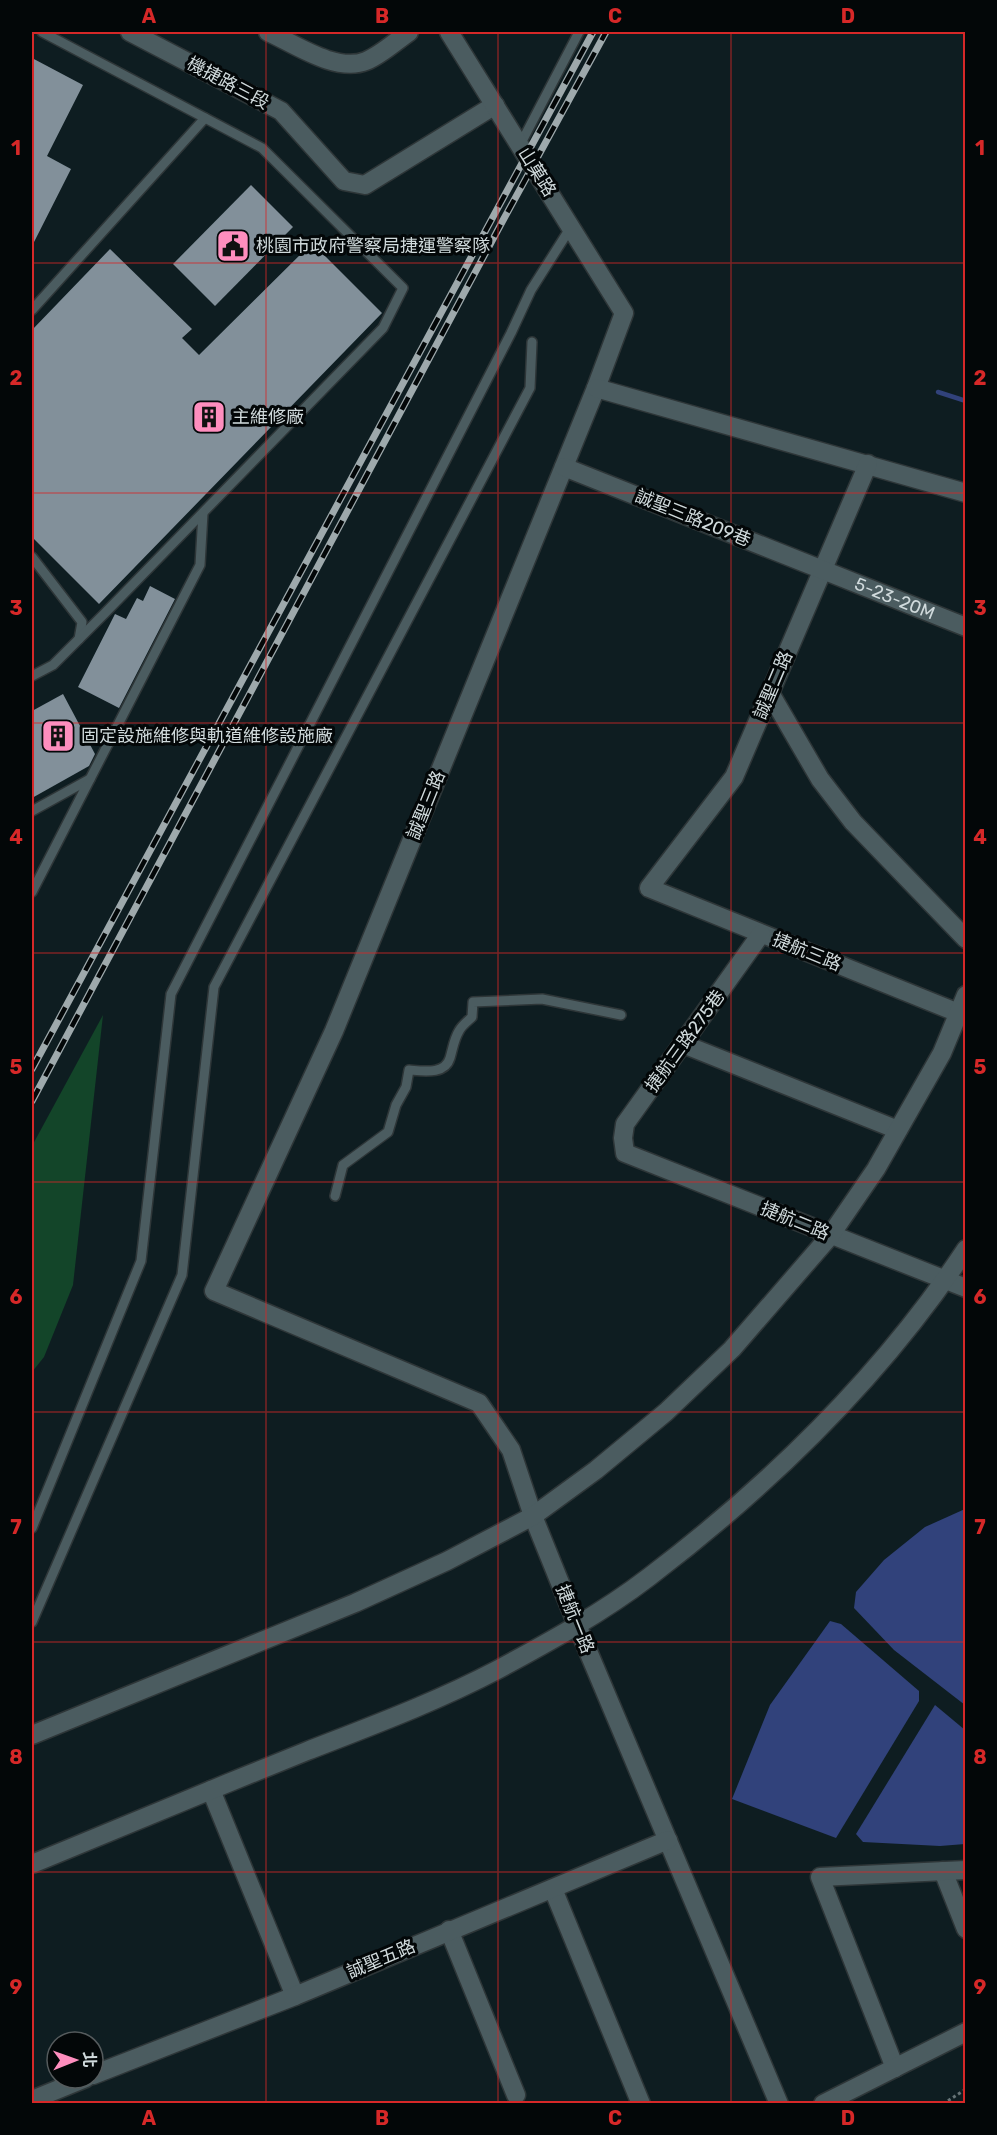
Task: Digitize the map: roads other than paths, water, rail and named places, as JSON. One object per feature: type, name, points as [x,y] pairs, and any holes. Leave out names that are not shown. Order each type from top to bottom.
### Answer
[{"type":"street","name":"機捷路三段","points":[[130,32],[281,111],[344,181],[365,185],[495,105]]},
{"type":"street","points":[[268,32],[335,63],[347,64],[365,62],[409,32]]},
{"type":"street","name":"山菓路","points":[[449,32],[624,313]]},
{"type":"street","name":"誠聖三路","points":[[214,1291],[334,1031],[596,388],[624,313]]},
{"type":"street","points":[[596,388],[966,493]]},
{"type":"street","name":"誠聖二路","points":[[650,888],[734,777],[868,464]]},
{"type":"street","name":"誠聖三路209巷","points":[[564,467],[822,569]]},
{"type":"street","name":"5-23-20M","points":[[822,569],[966,627]]},
{"type":"street","points":[[770,693],[820,779],[853,822],[966,939]]},
{"type":"street","name":"捷航三路","points":[[650,888],[962,1015]]},
{"type":"street","name":"捷航三路275巷","points":[[624,1153],[625,1124],[761,934]]},
{"type":"street","points":[[32,1735],[355,1604],[447,1561],[533,1516],[596,1470],[666,1412],[732,1349],[830,1236],[876,1169],[942,1053],[962,1015],[966,995]]},
{"type":"street","points":[[682,1044],[898,1130]]},
{"type":"street","name":"捷航二路","points":[[624,1153],[966,1288]]},
{"type":"street","points":[[32,1864],[415,1708],[495,1671],[577,1625],[647,1578],[802,1448],[873,1371],[945,1280],[966,1249]]},
{"type":"street","name":"捷航一路","points":[[214,1291],[479,1403],[511,1450],[533,1516],[577,1625],[779,2103]]},
{"type":"street","points":[[211,1790],[295,1996]]},
{"type":"street","name":"誠聖五路","points":[[105,2070],[295,1996],[668,1840]]},
{"type":"street","points":[[895,2068],[820,1877],[966,1870]]},
{"type":"street","points":[[943,1871],[966,1929]]},
{"type":"street","points":[[553,1889],[640,2103]]},
{"type":"street","points":[[449,1930],[516,2095]]},
{"type":"street","points":[[824,2103],[966,2032]]},
{"type":"street","points":[[32,2100],[57,2090]]},
{"type":"lane","points":[[32,676],[53,664],[79,639],[383,328],[403,288],[262,148],[42,32]]},
{"type":"lane","points":[[520,145],[579,32]]},
{"type":"lane","points":[[32,310],[205,118]]},
{"type":"lane","points":[[32,1528],[141,1260],[171,994],[531,290],[570,227]]},
{"type":"lane","points":[[32,1622],[182,1275],[214,987],[530,388],[532,342]]},
{"type":"lane","points":[[32,892],[200,565],[203,513]]},
{"type":"lane","points":[[32,557],[82,622],[79,639]]},
{"type":"lane","points":[[32,811],[90,779]]},
{"type":"lane","points":[[335,1196],[343,1165],[388,1132],[396,1105],[406,1087],[409,1070],[429,1072],[440,1070],[450,1061],[460,1028],[472,1017],[473,1002],[542,999],[621,1015]]},
{"type":"water","points":[[965,1509],[965,1705],[894,1650],[854,1608],[856,1592],[884,1560],[925,1527]]},
{"type":"water","points":[[830,1621],[841,1624],[919,1691],[919,1701],[836,1838],[732,1799],[770,1705]]},
{"type":"water","points":[[935,1705],[965,1730],[965,1844],[940,1846],[863,1842],[856,1834]]},
{"type":"waterway","points":[[938,392],[966,401]]},
{"type":"railway","points":[[32,1069],[593,32]]},
{"type":"railway","points":[[32,1101],[606,32]]},
{"type":"place","name":"桃園市政府警察局捷運警察隊","points":[[233,246]]},
{"type":"place","name":"主維修廠","points":[[209,417]]},
{"type":"place","name":"固定設施維修與軌道維修設施廠","points":[[58,736]]}]
